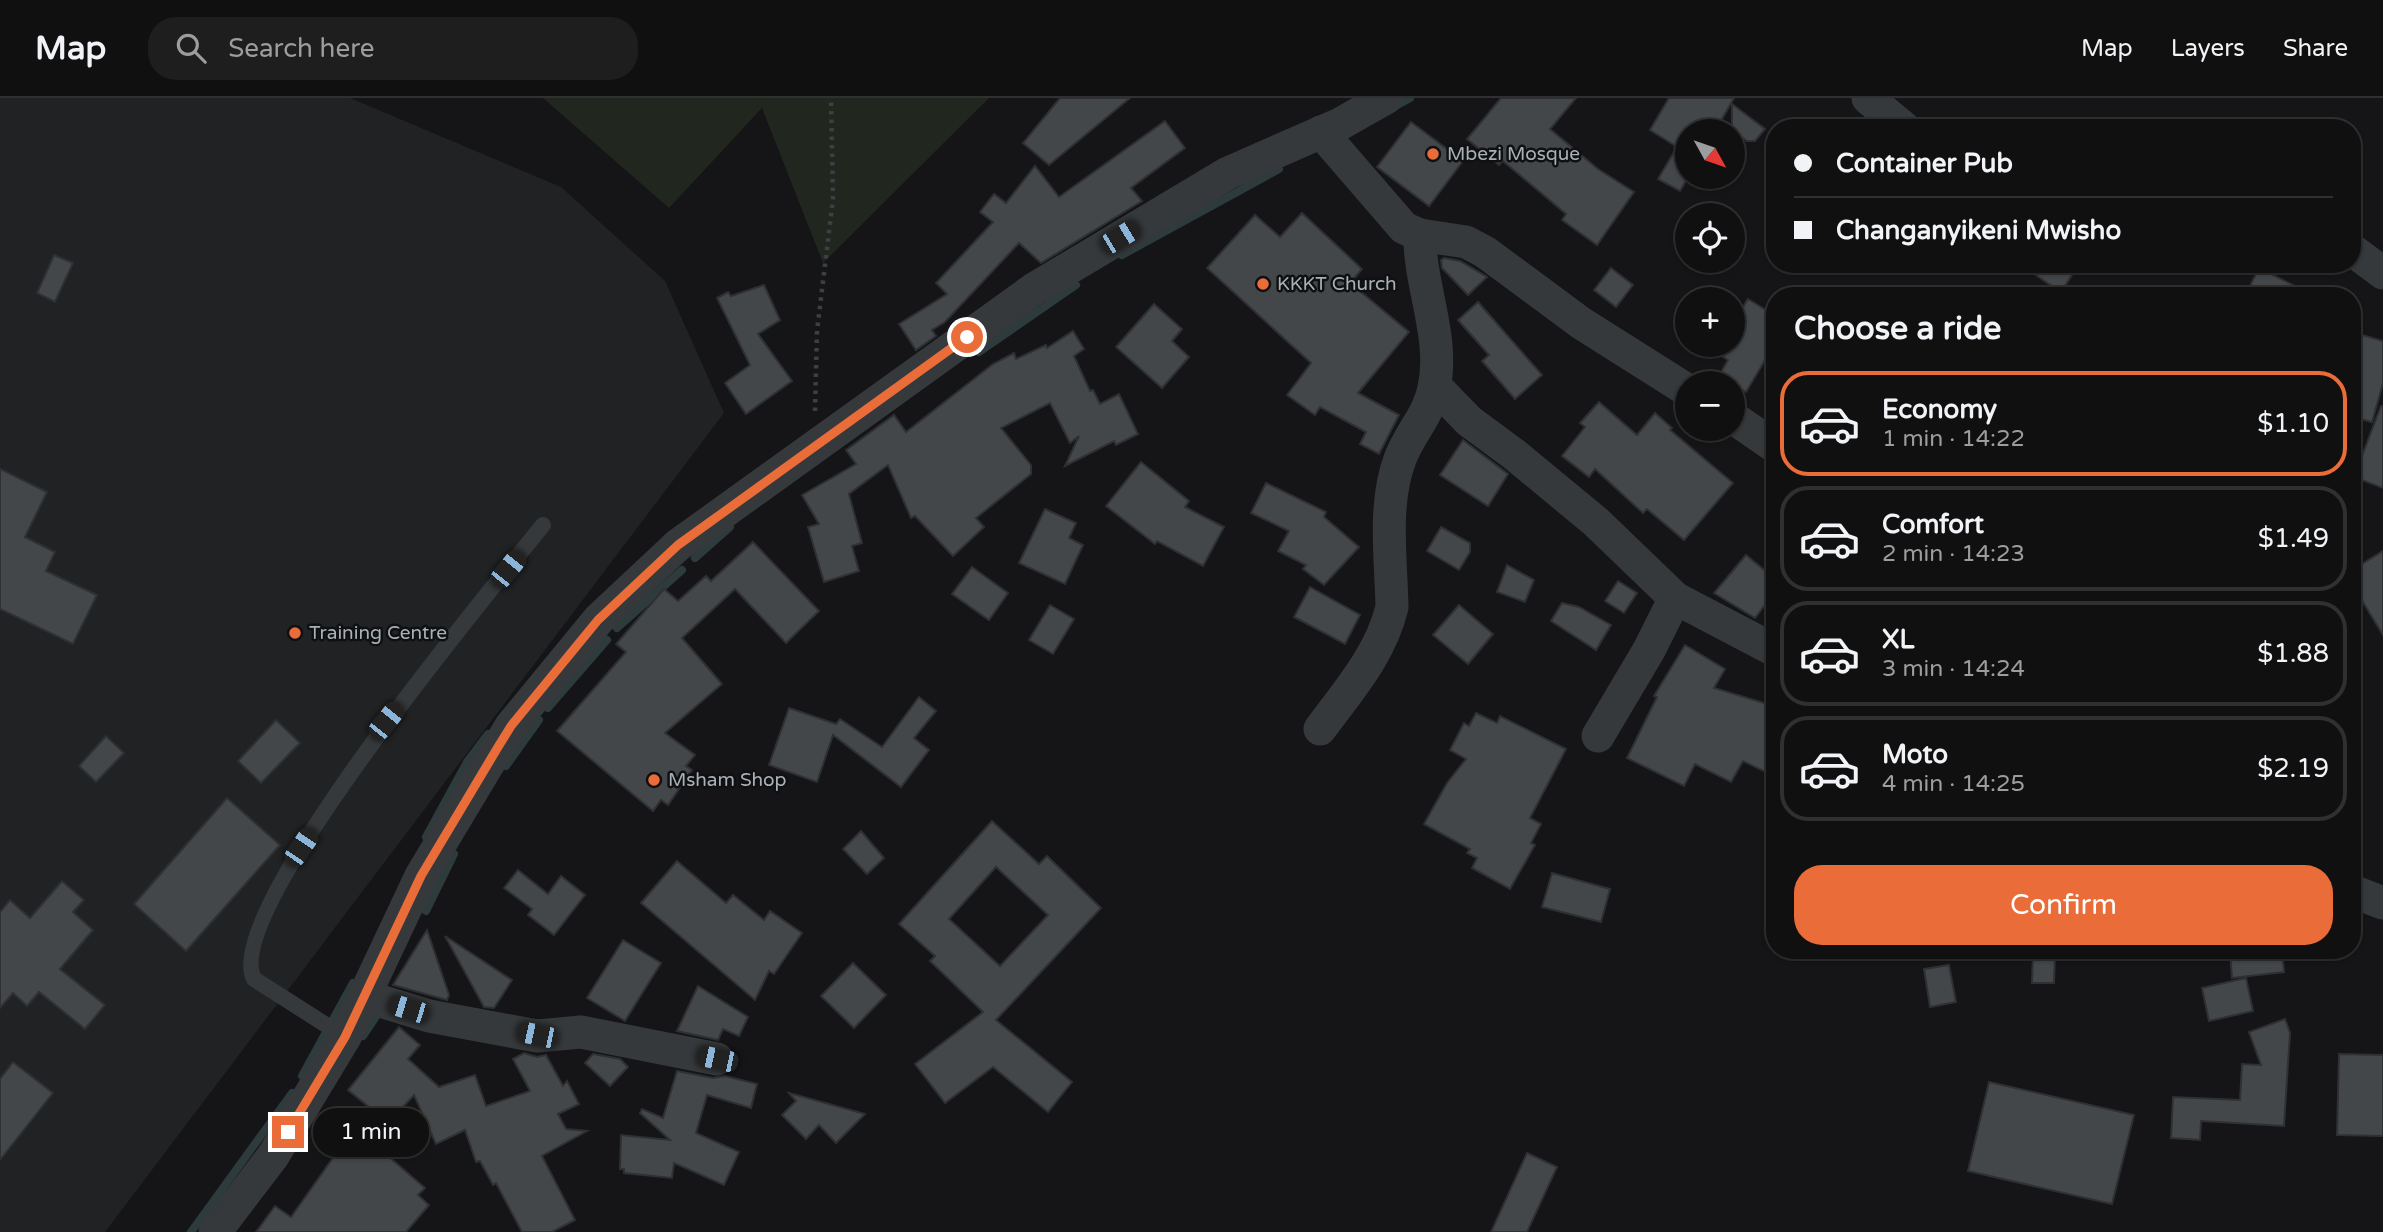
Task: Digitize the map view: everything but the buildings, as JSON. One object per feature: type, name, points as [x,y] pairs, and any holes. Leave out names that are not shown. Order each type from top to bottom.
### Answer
[{"type":"street","points":[[215,1232],[273,1156],[345,1037],[421,876],[520,715],[598,620],[678,545],[1034,289],[1228,173],[1321,132],[1386,98]]},
{"type":"street","points":[[1868,98],[1893,119]]},
{"type":"street","points":[[1321,132],[1404,228],[1420,234],[1466,242],[1485,252],[1581,323],[1675,382]]},
{"type":"street","points":[[1320,729],[1372,657],[1388,626],[1392,607],[1392,483],[1401,456],[1425,417],[1434,387],[1436,361],[1428,297],[1422,275],[1420,234]]},
{"type":"street","points":[[2361,257],[2383,273]]},
{"type":"street","points":[[1434,387],[1469,422],[1515,455],[1597,522],[1675,597],[1766,646]]},
{"type":"street","points":[[1745,426],[1766,440]]},
{"type":"street","points":[[1598,736],[1649,650],[1675,597]]},
{"type":"street","points":[[2361,894],[2383,903]]},
{"type":"street","points":[[364,996],[429,1016],[537,1035],[581,1032],[717,1059]]},
{"type":"lane","points":[[345,1037],[254,979],[251,974],[253,950],[260,928],[301,847],[386,721],[543,525]]},
{"type":"path","points":[[811,450],[817,386],[817,331],[833,199],[831,98]]},
{"type":"shaded area","points":[[0,98],[350,98],[561,187],[665,281],[724,413],[105,1232],[0,1232]]},
{"type":"shaded area","points":[[543,98],[989,98],[823,263],[762,108],[669,208]]},
{"type":"waterway","points":[[1392,108],[1410,98]]},
{"type":"waterway","points":[[1122,255],[1279,169]]},
{"type":"waterway","points":[[979,352],[1076,285]]},
{"type":"waterway","points":[[695,558],[730,527]]},
{"type":"waterway","points":[[617,628],[682,570]]},
{"type":"waterway","points":[[548,708],[607,640]]},
{"type":"waterway","points":[[506,766],[539,720]]},
{"type":"waterway","points":[[426,837],[467,762],[488,734]]},
{"type":"waterway","points":[[426,911],[454,854]]},
{"type":"waterway","points":[[302,1076],[353,983]]},
{"type":"waterway","points":[[363,1036],[381,1009]]},
{"type":"waterway","points":[[191,1232],[292,1093]]},
{"type":"place","name":"Mbezi Mosque","points":[[1433,154]]},
{"type":"place","name":"KKKT Church","points":[[1263,284]]},
{"type":"place","name":"Training Centre","points":[[295,633]]},
{"type":"place","name":"Msham Shop","points":[[654,780]]},
{"type":"route","points":[[288,1132],[345,1037],[421,876],[498,747],[511,726],[598,620],[678,545],[967,337]]}]
